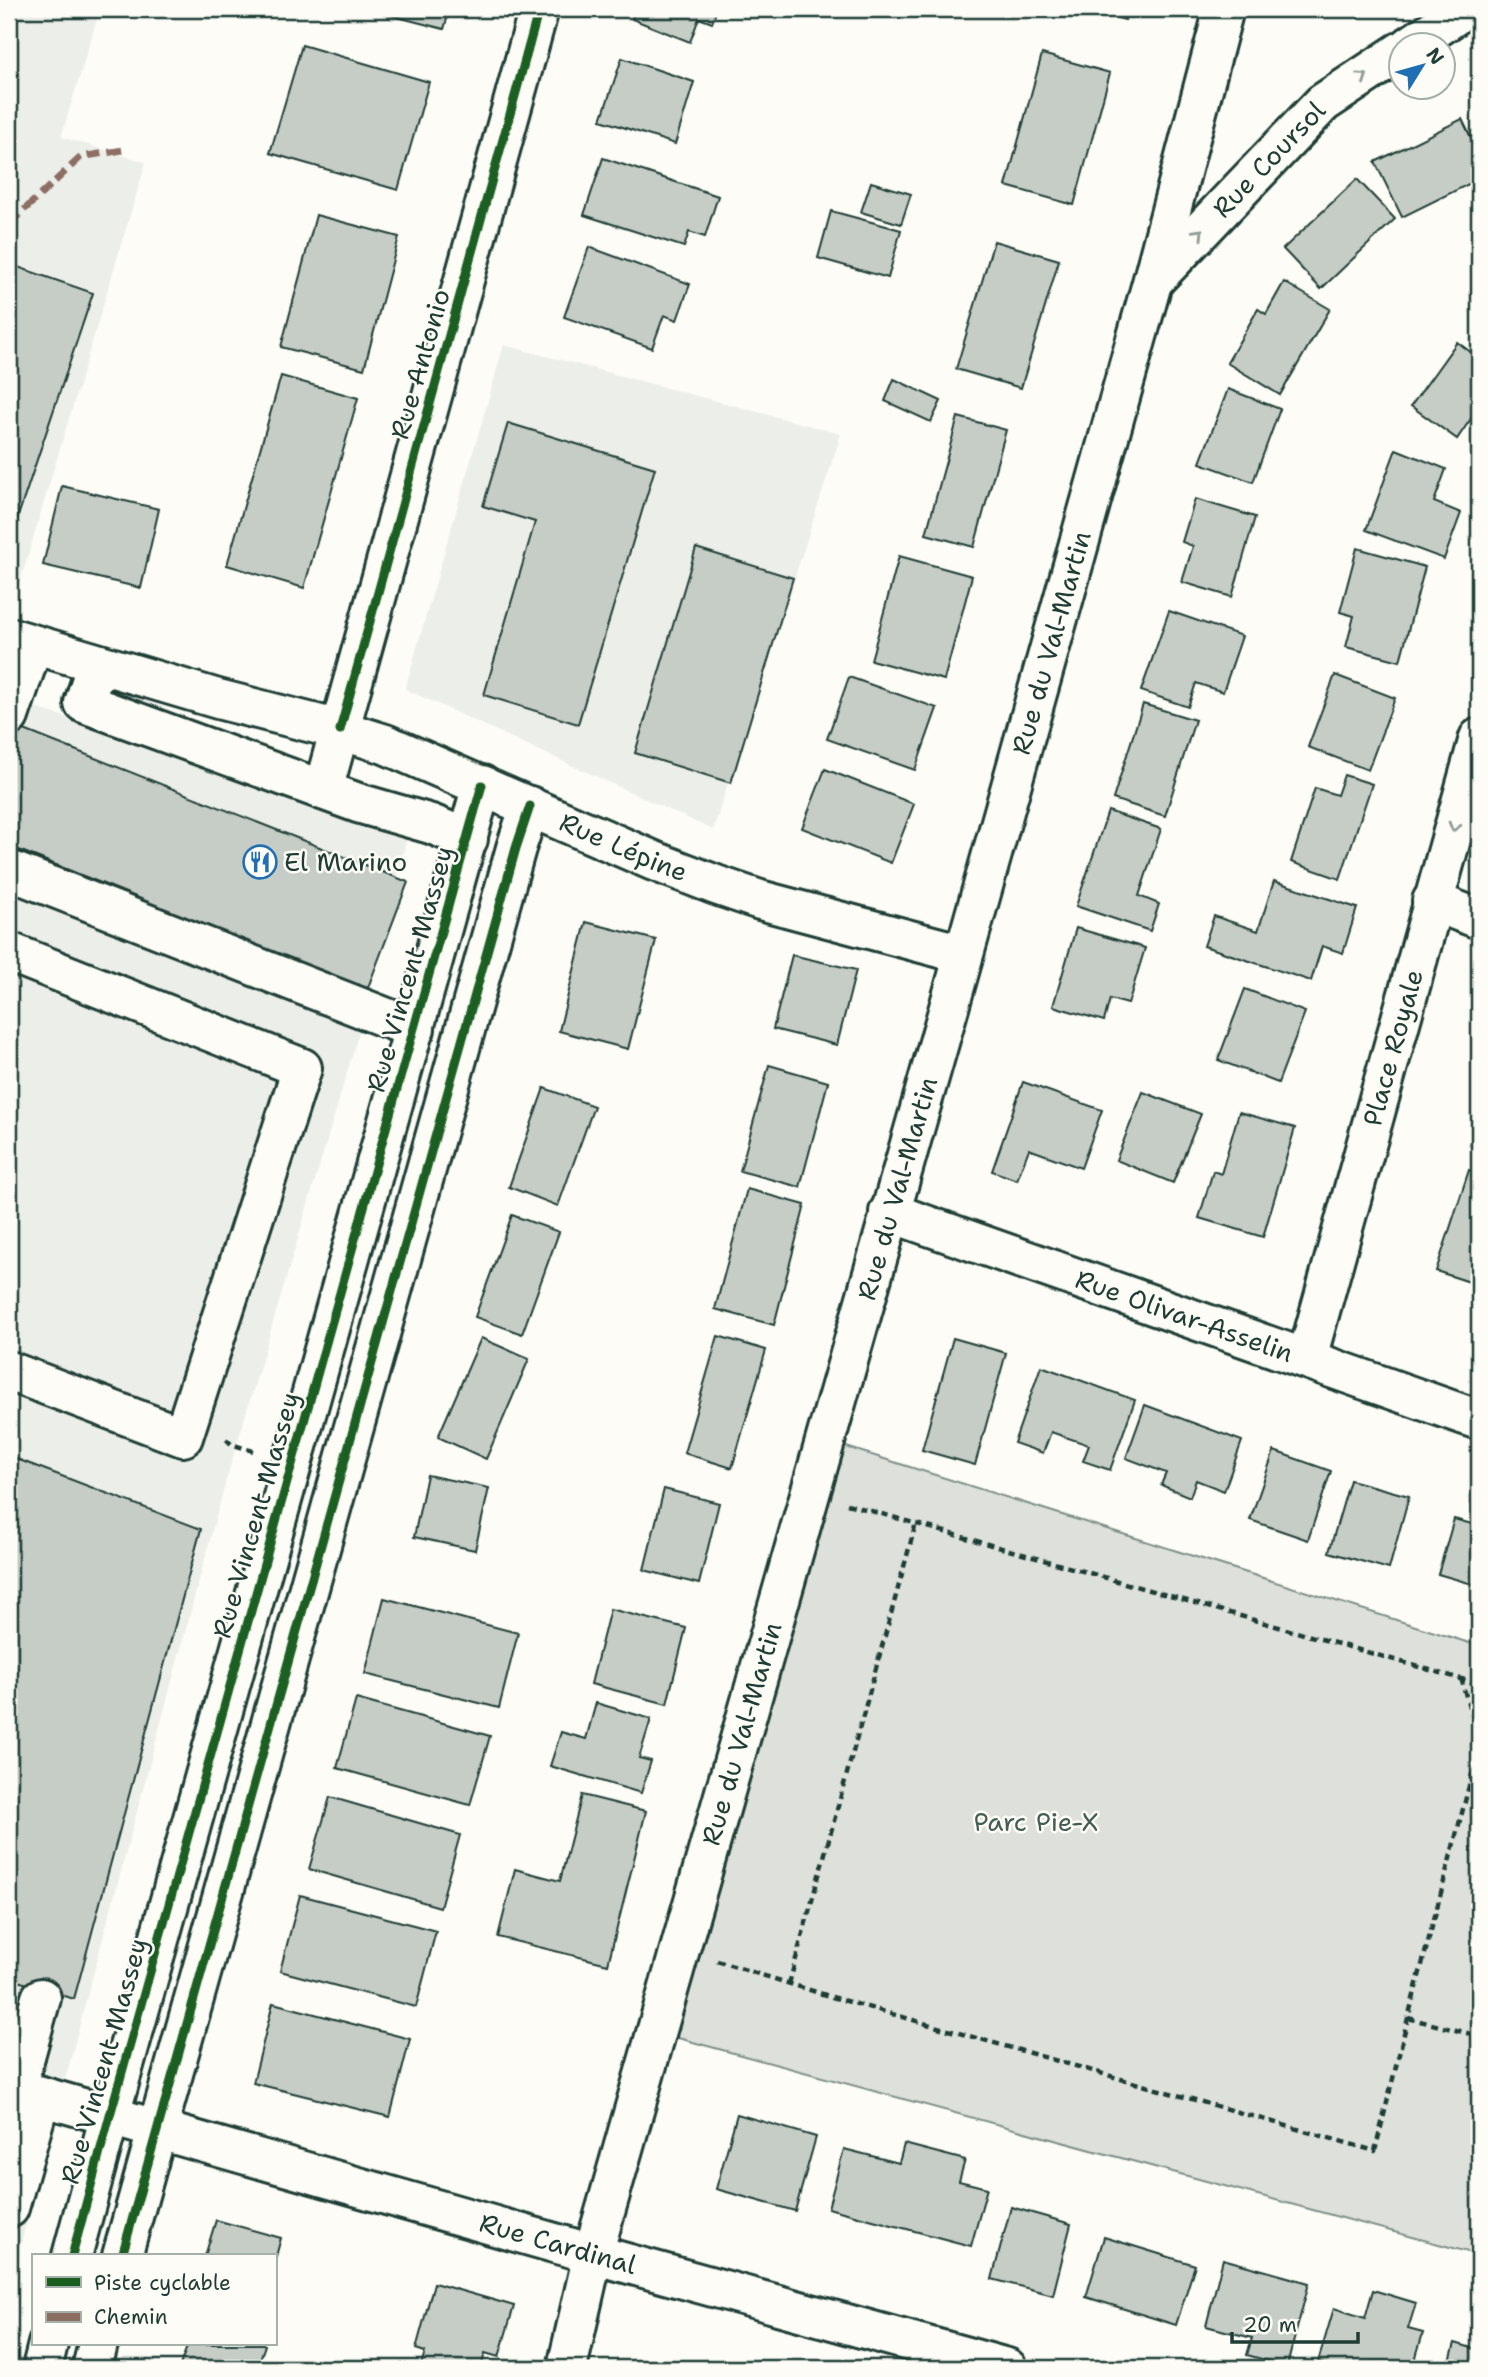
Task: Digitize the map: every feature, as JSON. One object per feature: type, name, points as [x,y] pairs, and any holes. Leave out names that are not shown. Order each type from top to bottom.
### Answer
[{"type":"street","name":"Rue Antonio","points":[[323,790],[539,9]]},
{"type":"street","name":"Rue du Val-Martin","points":[[567,2368],[593,2254],[1152,283],[1224,9]]},
{"type":"street","points":[[1427,32],[1453,12]]},
{"type":"street","name":"Rue Coursol","points":[[1152,283],[1323,103],[1386,61]]},
{"type":"street","name":"Rue Lépine","points":[[21,641],[218,699],[386,744],[716,886],[772,904],[963,954]]},
{"type":"street","points":[[9,716],[21,641]]},
{"type":"street","points":[[97,664],[84,703],[323,790],[431,824],[468,839]]},
{"type":"street","points":[[206,747],[218,699]]},
{"type":"street","name":"Place Royale","points":[[1307,1358],[1479,738]]},
{"type":"street","name":"Rue Vincent Massey","points":[[73,2254],[482,785]]},
{"type":"street","points":[[123,2254],[416,1201],[530,806]]},
{"type":"street","points":[[9,870],[415,1029]]},
{"type":"street","points":[[1432,901],[1479,919]]},
{"type":"street","points":[[9,952],[302,1068],[183,1437],[9,1371]]},
{"type":"street","name":"Rue Olivar-Asselin","points":[[889,1212],[1479,1420]]},
{"type":"street","name":"Rue Cardinal","points":[[41,1997],[16,2089],[593,2254],[1007,2368]]},
{"type":"street","points":[[9,2208],[41,2096]]},
{"type":"street","points":[[42,2368],[48,2346]]},
{"type":"street","points":[[92,2368],[98,2346]]},
{"type":"path","points":[[231,1444],[264,1454]]},
{"type":"path","points":[[809,1493],[1479,1684]]},
{"type":"path","points":[[789,1984],[916,1523]]},
{"type":"path","points":[[1461,1678],[1479,1743]]},
{"type":"path","points":[[679,1949],[789,1984],[1376,2151],[1479,1748]]},
{"type":"path","points":[[1408,2018],[1479,2036]]},
{"type":"shaded area","points":[[9,9],[100,9],[61,137],[146,162],[19,585],[9,596]]},
{"type":"shaded area","points":[[504,345],[841,434],[713,830],[405,689]]},
{"type":"shaded area","points":[[9,700],[411,821],[362,1022],[223,1491],[9,2288]]},
{"type":"green space","name":"Parc Pie-X","points":[[824,1440],[1479,1646],[1479,2255],[656,2032]]},
{"type":"building","points":[[366,9],[450,9],[444,29]]},
{"type":"building","points":[[636,9],[717,9],[712,23],[699,18],[690,42],[632,19]]},
{"type":"building","points":[[1086,9],[1128,9],[1125,20]]},
{"type":"building","points":[[302,45],[429,82],[398,190],[270,153]]},
{"type":"building","points":[[1042,54],[1110,73],[1074,205],[1006,186]]},
{"type":"building","points":[[622,58],[694,82],[675,144],[601,120]]},
{"type":"building","points":[[1462,119],[1479,154],[1479,179],[1402,217],[1375,162]]},
{"type":"building","points":[[603,158],[718,196],[705,237],[689,232],[684,247],[584,215]]},
{"type":"building","points":[[1357,179],[1395,219],[1321,289],[1283,249]]},
{"type":"building","points":[[871,182],[911,194],[901,224],[861,212]]},
{"type":"building","points":[[831,211],[901,230],[888,278],[818,258]]},
{"type":"building","points":[[316,215],[399,237],[364,369],[281,347]]},
{"type":"building","points":[[994,241],[1059,260],[1021,388],[956,369]]},
{"type":"building","points":[[589,247],[690,284],[677,320],[664,315],[652,348],[564,317]]},
{"type":"building","points":[[9,264],[93,293],[9,543]]},
{"type":"building","points":[[1284,282],[1330,309],[1280,395],[1227,363],[1258,309],[1266,314]]},
{"type":"building","points":[[1457,342],[1479,358],[1479,407],[1457,439],[1411,406]]},
{"type":"building","points":[[281,376],[358,398],[304,588],[227,565]]},
{"type":"building","points":[[894,379],[941,401],[931,422],[885,401]]},
{"type":"building","points":[[1228,389],[1280,409],[1253,482],[1200,463]]},
{"type":"building","points":[[958,417],[1006,430],[974,547],[926,534]]},
{"type":"building","points":[[508,423],[655,468],[578,724],[484,695],[535,522],[483,506]]},
{"type":"building","points":[[1396,449],[1446,469],[1434,502],[1461,513],[1444,559],[1366,530]]},
{"type":"building","points":[[62,486],[159,509],[141,588],[43,565]]},
{"type":"building","points":[[1195,499],[1255,517],[1232,597],[1182,582],[1193,546],[1182,542]]},
{"type":"building","points":[[696,548],[793,578],[731,783],[635,753]]},
{"type":"building","points":[[1357,548],[1425,567],[1400,661],[1346,647],[1354,616],[1340,612]]},
{"type":"building","points":[[899,556],[972,576],[944,680],[871,660]]},
{"type":"building","points":[[1169,611],[1242,636],[1223,692],[1196,683],[1188,707],[1141,691]]},
{"type":"building","points":[[1335,675],[1395,698],[1368,770],[1308,747]]},
{"type":"building","points":[[849,677],[937,708],[915,770],[827,739]]},
{"type":"building","points":[[1143,704],[1195,720],[1165,816],[1113,799]]},
{"type":"building","points":[[9,724],[408,882],[367,990],[9,846]]},
{"type":"building","points":[[825,769],[914,804],[891,863],[802,828]]},
{"type":"building","points":[[1344,775],[1372,784],[1340,879],[1291,862],[1315,788],[1337,795]]},
{"type":"building","points":[[1108,811],[1161,829],[1139,896],[1159,904],[1150,931],[1076,906]]},
{"type":"building","points":[[1274,881],[1357,908],[1343,953],[1322,946],[1311,981],[1204,946],[1214,916],[1258,931]]},
{"type":"building","points":[[586,922],[656,940],[628,1049],[559,1031]]},
{"type":"building","points":[[1076,928],[1145,948],[1128,1004],[1110,999],[1104,1021],[1053,1006]]},
{"type":"building","points":[[792,955],[856,970],[837,1045],[773,1029]]},
{"type":"building","points":[[1245,989],[1305,1012],[1278,1083],[1218,1060]]},
{"type":"building","points":[[769,1065],[828,1082],[800,1187],[740,1171]]},
{"type":"building","points":[[1023,1082],[1102,1110],[1081,1168],[1029,1149],[1017,1180],[992,1171]]},
{"type":"building","points":[[544,1088],[594,1106],[558,1206],[509,1187]]},
{"type":"building","points":[[1143,1092],[1201,1114],[1173,1183],[1116,1160]]},
{"type":"building","points":[[1239,1112],[1295,1128],[1263,1237],[1199,1218],[1213,1171],[1221,1174]]},
{"type":"building","points":[[1479,1118],[1479,1148],[1470,1145]]},
{"type":"building","points":[[1469,1170],[1479,1173],[1479,1285],[1436,1271]]},
{"type":"building","points":[[747,1189],[805,1205],[774,1325],[715,1309]]},
{"type":"building","points":[[512,1215],[559,1232],[522,1334],[475,1317]]},
{"type":"building","points":[[718,1336],[766,1350],[732,1468],[684,1453]]},
{"type":"building","points":[[481,1338],[529,1359],[486,1459],[438,1437]]},
{"type":"building","points":[[953,1338],[1006,1353],[975,1465],[922,1450]]},
{"type":"building","points":[[1041,1366],[1135,1400],[1110,1470],[1083,1461],[1089,1445],[1051,1432],[1043,1453],[1014,1443]]},
{"type":"building","points":[[1145,1405],[1242,1441],[1224,1491],[1196,1480],[1190,1497],[1161,1485],[1166,1473],[1126,1458]]},
{"type":"building","points":[[1274,1451],[1331,1471],[1308,1540],[1250,1520]]},
{"type":"building","points":[[9,1456],[201,1529],[74,1999],[18,1981],[9,2018]]},
{"type":"building","points":[[427,1475],[489,1488],[475,1550],[414,1537]]},
{"type":"building","points":[[1350,1480],[1409,1496],[1389,1569],[1329,1552]]},
{"type":"building","points":[[664,1489],[719,1503],[699,1584],[644,1570]]},
{"type":"building","points":[[1454,1519],[1479,1526],[1479,1586],[1438,1574]]},
{"type":"building","points":[[384,1598],[518,1633],[499,1708],[365,1674]]},
{"type":"building","points":[[610,1609],[686,1628],[667,1704],[591,1684]]},
{"type":"building","points":[[356,1699],[490,1736],[470,1805],[337,1768]]},
{"type":"building","points":[[596,1703],[651,1719],[639,1758],[651,1761],[641,1793],[550,1766],[561,1732],[586,1739]]},
{"type":"building","points":[[582,1795],[646,1811],[608,1964],[498,1937],[515,1869],[560,1881]]},
{"type":"building","points":[[330,1797],[460,1835],[440,1907],[309,1869]]},
{"type":"building","points":[[300,1895],[436,1931],[416,2007],[280,1971]]},
{"type":"building","points":[[273,2003],[410,2039],[390,2117],[253,2083]]},
{"type":"building","points":[[737,2114],[816,2137],[795,2211],[716,2189]]},
{"type":"building","points":[[904,2144],[965,2160],[959,2181],[987,2188],[971,2246],[828,2208],[844,2149],[899,2163]]},
{"type":"building","points":[[1011,2207],[1071,2224],[1053,2295],[992,2279]]},
{"type":"building","points":[[216,2220],[281,2238],[276,2256],[276,2254],[206,2254]]},
{"type":"building","points":[[1104,2237],[1195,2265],[1176,2325],[1086,2297]]},
{"type":"building","points":[[1223,2259],[1309,2283],[1287,2366],[1247,2355],[1252,2338],[1206,2326]]},
{"type":"building","points":[[434,2283],[514,2306],[499,2357],[485,2353],[481,2368],[420,2368],[425,2352],[416,2349]]},
{"type":"building","points":[[1373,2290],[1416,2303],[1408,2329],[1423,2333],[1413,2367],[1402,2363],[1400,2368],[1327,2368],[1328,2365],[1318,2362],[1334,2308],[1365,2318]]},
{"type":"building","points":[[1455,2343],[1479,2350],[1479,2368],[1448,2368]]},
{"type":"building","points":[[187,2346],[265,2346],[257,2368],[179,2368]]},
{"type":"marked path","points":[[9,224],[81,157],[123,150]]},
{"type":"cycle path","points":[[340,730],[539,9]]},
{"type":"cycle path","points":[[73,2254],[482,785]]},
{"type":"cycle path","points":[[123,2254],[516,848],[530,806]]},
{"type":"place","name":"El Marino","points":[[260,862]]}]
